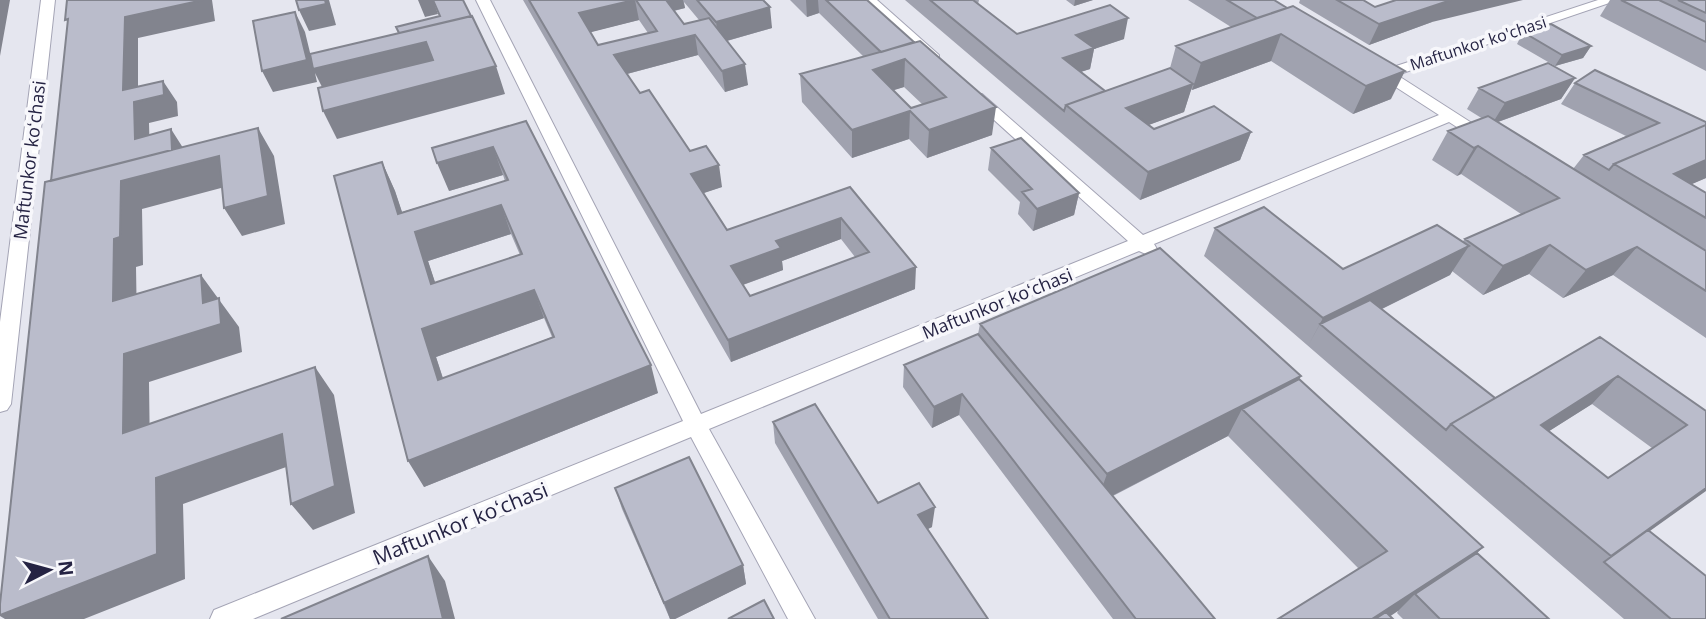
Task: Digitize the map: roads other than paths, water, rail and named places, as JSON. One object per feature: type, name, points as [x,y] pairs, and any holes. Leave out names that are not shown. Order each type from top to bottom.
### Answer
[{"type":"street","name":"Maftunkor koʻchasi","points":[[1,396],[48,0]]},
{"type":"street","points":[[483,0],[697,427],[802,619]]},
{"type":"street","points":[[869,0],[1161,262]]},
{"type":"street","name":"Maftunkor ko'chasi","points":[[1386,74],[1611,0]]},
{"type":"street","points":[[1363,59],[1506,151]]},
{"type":"street","name":"Maftunkor koʻchasi","points":[[223,619],[697,427],[1450,116]]}]
